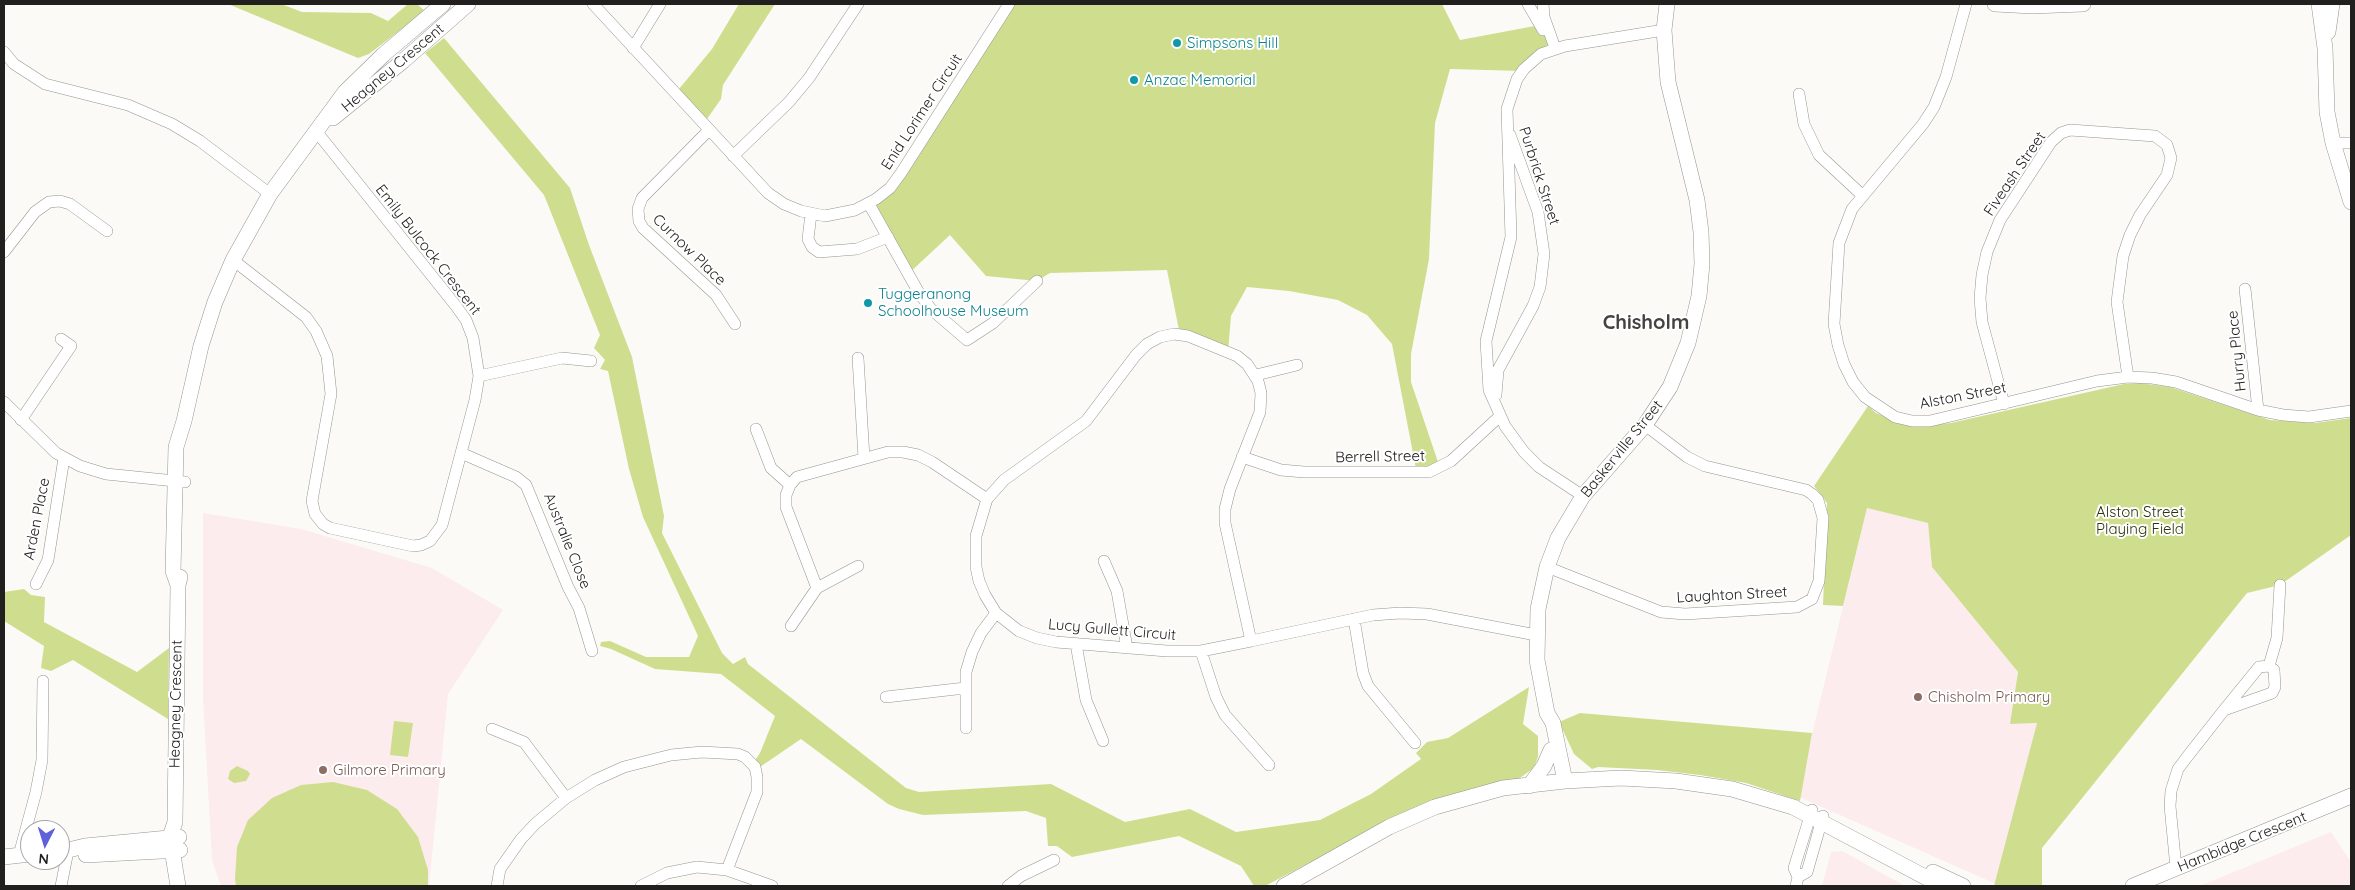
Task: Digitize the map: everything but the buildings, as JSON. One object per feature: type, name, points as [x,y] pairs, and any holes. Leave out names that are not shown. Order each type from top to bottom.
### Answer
[{"type":"street","name":"Heagney Crescent","points":[[178,886],[175,839],[178,585],[173,571],[180,482],[176,447],[184,421],[201,346],[215,302],[233,260],[270,194],[345,92],[362,74],[443,4]]},
{"type":"street","name":"Enid Lorimer Circuit","points":[[593,4],[768,193],[784,204],[810,214],[840,214],[869,204],[890,188],[901,174],[1009,4]]},
{"type":"street","points":[[634,48],[660,4]]},
{"type":"street","points":[[733,156],[789,102],[809,78],[858,4]]},
{"type":"street","points":[[1528,4],[1545,33],[1554,44]]},
{"type":"street","points":[[1543,4],[1544,17],[1554,44]]},
{"type":"street","name":"Baskerville Street","points":[[1560,781],[1538,668],[1536,635],[1538,609],[1547,567],[1558,538],[1583,496],[1645,425],[1670,387],[1688,343],[1699,296],[1702,264],[1701,232],[1697,200],[1668,82],[1664,30],[1667,4]]},
{"type":"street","name":"Alston Street","points":[[1966,4],[1946,77],[1934,106],[1923,124],[1852,209],[1839,243],[1834,324],[1844,364],[1853,382],[1872,403],[1895,416],[1912,421],[1930,421],[2097,381],[2128,377],[2176,382],[2258,410],[2283,415],[2308,417],[2351,411]]},
{"type":"street","points":[[1995,4],[2083,4]]},
{"type":"street","points":[[2319,4],[2325,48],[2326,96],[2333,143],[2351,202]]},
{"type":"street","points":[[2325,48],[2332,4]]},
{"type":"street","name":"Heagney Crescent","points":[[316,131],[461,6]]},
{"type":"street","name":"Purbrick Street","points":[[1583,496],[1534,462],[1518,444],[1499,413],[1488,384],[1486,342],[1511,237],[1512,215],[1506,122],[1509,97],[1517,79],[1532,60],[1554,44],[1664,30]]},
{"type":"street","points":[[5,56],[29,75],[45,84],[128,105],[172,124],[200,141],[270,194]]},
{"type":"street","points":[[1799,94],[1804,124],[1819,155],[1862,195]]},
{"type":"street","name":"Purbrick Street","points":[[1499,413],[1495,390],[1498,370],[1533,306],[1540,287],[1544,254],[1538,212],[1506,122]]},
{"type":"street","name":"Curnow Place","points":[[709,130],[642,198],[638,209],[639,221],[643,228],[716,296],[735,324]]},
{"type":"street","name":"Fiveash Street","points":[[2004,404],[1982,322],[1980,298],[1987,252],[2000,220],[2051,142],[2061,133],[2070,130],[2155,136],[2167,146],[2171,158],[2167,175],[2140,215],[2130,235],[2118,279],[2118,308],[2128,377]]},
{"type":"street","name":"Emily Bulcock Crescent","points":[[233,260],[306,317],[316,331],[327,356],[331,394],[312,501],[315,514],[323,524],[330,528],[412,546],[422,545],[430,541],[442,525],[476,400],[479,376],[478,356],[466,320],[316,131]]},
{"type":"street","points":[[2333,143],[2351,143]]},
{"type":"street","points":[[4,252],[35,212],[49,202],[60,201],[70,204],[107,232]]},
{"type":"street","points":[[869,204],[919,293],[931,309],[967,340],[993,323],[1037,281]]},
{"type":"street","points":[[810,214],[808,239],[812,247],[819,252],[857,249],[888,237]]},
{"type":"street","name":"Hurry Place","points":[[2245,289],[2258,410]]},
{"type":"street","name":"Lucy Gullett Circuit","points":[[1256,375],[1237,356],[1188,336],[1174,334],[1160,337],[1147,344],[1136,355],[1086,421],[1004,480],[987,499],[979,520],[975,551],[979,581],[984,595],[996,613],[1011,626],[1037,638],[1076,644],[1127,648],[1201,651],[1354,619],[1400,613],[1427,614],[1536,635]]},
{"type":"street","points":[[21,420],[71,346]]},
{"type":"street","points":[[479,376],[562,358],[592,361]]},
{"type":"street","points":[[858,358],[864,458]]},
{"type":"street","points":[[1251,642],[1225,523],[1225,509],[1230,489],[1261,405],[1261,393],[1256,375],[1297,365]]},
{"type":"street","points":[[4,402],[41,440],[64,458],[97,472],[180,482]]},
{"type":"street","name":"Berrell Street","points":[[1242,457],[1281,470],[1304,472],[1429,472],[1451,461],[1499,413]]},
{"type":"street","name":"Laughton Street","points":[[1547,567],[1661,612],[1686,614],[1797,607],[1812,599],[1819,581],[1823,518],[1818,500],[1806,490],[1705,466],[1682,454],[1645,425]]},
{"type":"street","points":[[756,429],[771,468],[790,485]]},
{"type":"street","points":[[817,588],[786,507],[786,496],[790,485],[806,473],[888,452],[903,452],[918,455],[987,499]]},
{"type":"street","name":"Australie Close","points":[[461,453],[516,477],[526,485],[568,587],[579,608],[592,651]]},
{"type":"street","name":"Arden Place","points":[[36,584],[48,560],[64,458]]},
{"type":"street","points":[[1104,561],[1117,591],[1127,648]]},
{"type":"street","points":[[791,626],[817,588],[858,566]]},
{"type":"street","points":[[2269,666],[2277,638],[2280,585]]},
{"type":"street","points":[[966,728],[965,688],[972,652],[981,633],[996,613]]},
{"type":"street","points":[[1354,619],[1363,673],[1368,686],[1415,742]]},
{"type":"street","points":[[1076,644],[1086,700],[1103,741]]},
{"type":"street","points":[[1201,651],[1224,715],[1269,765]]},
{"type":"street","points":[[2176,868],[2170,806],[2175,776],[2187,756],[2259,667],[2269,666]]},
{"type":"street","points":[[2224,710],[2272,693],[2275,687],[2275,674],[2269,666]]},
{"type":"street","points":[[18,856],[36,792],[42,760],[43,681]]},
{"type":"street","points":[[886,697],[965,688]]},
{"type":"street","points":[[492,728],[524,742],[566,798]]},
{"type":"street","points":[[1529,786],[1554,749],[1574,767],[1593,779]]},
{"type":"street","points":[[497,886],[500,869],[521,840],[535,824],[566,798],[595,780],[624,767],[655,758],[702,752],[738,754],[746,757],[754,768],[758,787],[727,870]]},
{"type":"street","points":[[1284,886],[1388,827],[1436,807],[1503,788],[1593,779],[1649,779],[1732,789],[1814,815],[1963,886]]},
{"type":"street","name":"Hambidge Crescent","points":[[2133,886],[2351,796]]},
{"type":"street","points":[[1797,881],[1794,868],[1814,815]]},
{"type":"street","points":[[1814,815],[1942,886]]},
{"type":"street","name":"Heagney Crescent","points":[[175,839],[187,886]]},
{"type":"street","points":[[70,850],[85,846],[175,839]]},
{"type":"street","points":[[1008,886],[1021,876],[1054,860]]},
{"type":"street","points":[[641,886],[667,873],[687,868],[727,870],[772,886]]},
{"type":"street","points":[[61,886],[62,870]]},
{"type":"shaded area","name":"Chisholm Primary","points":[[1867,508],[1928,523],[1932,567],[2018,672],[2011,724],[2037,723],[1996,884],[1797,796]]},
{"type":"shaded area","name":"Gilmore Primary","points":[[203,513],[301,529],[432,568],[503,610],[448,694],[429,886],[221,886],[212,860],[203,697]]},
{"type":"shaded area","points":[[2331,832],[2351,862],[2351,886],[2200,886]]},
{"type":"shaded area","points":[[1842,851],[1905,886],[1822,886],[1831,852]]},
{"type":"green space","points":[[228,4],[281,4],[302,12],[371,13],[388,21],[408,4],[417,4],[425,11],[369,54],[358,58]]},
{"type":"green space","points":[[739,4],[775,4],[723,85],[721,99],[707,119],[679,89],[712,49]]},
{"type":"green space","name":"Simpsons Hill","points":[[1009,4],[1442,4],[1460,40],[1540,25],[1555,48],[1522,71],[1450,69],[1435,123],[1429,259],[1411,354],[1411,382],[1440,468],[1417,474],[1392,344],[1367,315],[1338,300],[1289,291],[1247,287],[1231,316],[1228,352],[1180,335],[1167,270],[1050,273],[1037,281],[986,276],[950,235],[908,274],[869,204],[890,188]]},
{"type":"green space","points":[[444,38],[570,188],[589,245],[632,357],[664,516],[662,533],[722,653],[733,664],[745,657],[748,664],[906,788],[919,792],[1051,784],[1125,822],[1190,809],[1236,832],[1320,820],[1371,794],[1421,759],[1416,753],[1427,742],[1448,738],[1529,687],[1523,724],[1538,736],[1538,757],[1534,768],[1517,780],[1345,844],[1265,886],[1254,886],[1241,866],[1179,836],[1072,857],[1057,846],[1048,846],[1046,818],[1026,811],[923,815],[899,809],[888,804],[801,739],[757,769],[754,762],[760,753],[775,716],[721,674],[655,669],[600,646],[601,642],[610,641],[646,657],[689,657],[698,636],[643,517],[629,469],[608,371],[600,369],[605,360],[594,348],[600,335],[544,195],[425,53]]},
{"type":"green space","name":"Alston Street Playing Field","points":[[2140,383],[2170,387],[2270,420],[2315,423],[2351,418],[2351,535],[2280,585],[2247,593],[2042,848],[2042,886],[1994,886],[2037,723],[2010,724],[2018,672],[1932,567],[1928,523],[1867,508],[1843,606],[1823,605],[1827,503],[1814,486],[1868,406],[1876,413],[1898,422],[1924,426],[1951,423],[2124,384]]},
{"type":"green space","points":[[24,589],[31,595],[45,597],[44,622],[137,672],[169,648],[168,719],[73,660],[51,671],[41,668],[44,646],[4,621],[4,592]]},
{"type":"green space","points":[[1580,713],[1812,733],[1800,801],[1746,783],[1700,775],[1657,770],[1598,767],[1592,769],[1574,754],[1559,722]]},
{"type":"green space","points":[[394,721],[413,723],[408,757],[390,755]]},
{"type":"green space","points":[[237,766],[248,771],[250,774],[246,781],[234,783],[228,779],[230,771]]},
{"type":"green space","points":[[333,782],[367,790],[397,809],[418,837],[428,870],[428,886],[236,886],[237,847],[248,820],[272,798],[301,785]]},
{"type":"place","name":"Simpsons Hill","points":[[1177,43]]},
{"type":"place","name":"Anzac Memorial","points":[[1134,80]]},
{"type":"place","name":"Tuggeranong Schoolhouse Museum","points":[[868,303]]},
{"type":"place","name":"Chisholm Primary","points":[[1918,697]]},
{"type":"place","name":"Gilmore Primary","points":[[323,770]]},
{"type":"district","name":"Chisholm","points":[[1646,323]]}]
